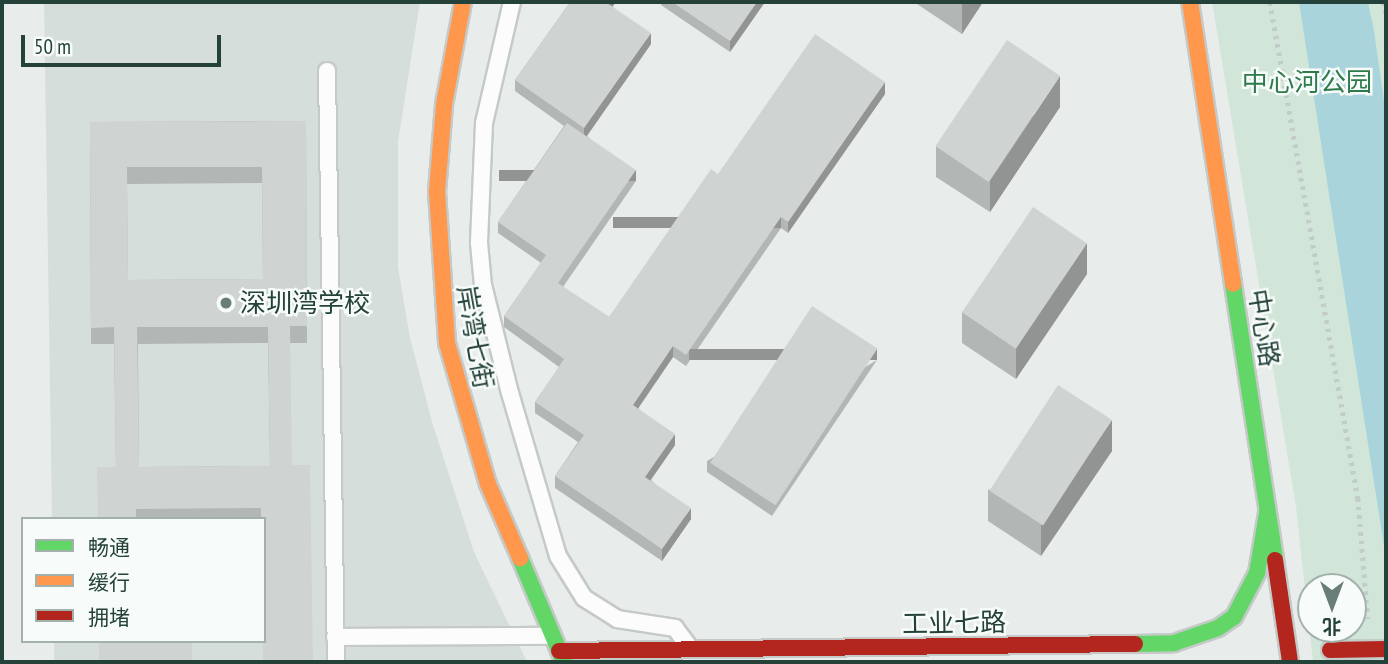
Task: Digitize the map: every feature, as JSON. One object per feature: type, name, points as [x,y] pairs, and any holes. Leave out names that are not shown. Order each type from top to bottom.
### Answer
[{"type":"street","name":"岸湾七街","points":[[463,2],[444,105],[438,192],[443,311],[471,438],[561,657]]},
{"type":"street","name":"中心路","points":[[1190,2],[1267,513],[1287,626],[1290,662]]},
{"type":"street","name":"工业七路","points":[[561,657],[691,650],[1145,645],[1186,640],[1218,628],[1249,596],[1267,513]]},
{"type":"street","points":[[1287,626],[1309,645],[1330,650],[1386,649]]},
{"type":"lane","points":[[512,2],[484,123],[479,243],[483,285],[510,393],[558,556],[584,598],[617,619],[675,628],[691,650]]},
{"type":"lane","points":[[327,71],[336,662]]},
{"type":"lane","points":[[335,637],[551,636]]},
{"type":"path","points":[[1270,2],[1358,498],[1368,621]]},
{"type":"path","points":[[1384,2],[1386,15]]},
{"type":"shaded area","name":"深圳湾学校","points":[[44,2],[420,2],[398,142],[398,267],[410,338],[433,425],[474,552],[527,662],[54,662],[54,643],[266,643],[266,517],[52,517]]},
{"type":"green space","name":"中心河公园","points":[[1212,2],[1386,2],[1386,662],[1313,662],[1311,643],[1367,643],[1367,573],[1303,573],[1296,507]]},
{"type":"water","points":[[1299,2],[1368,2],[1374,31],[1386,115],[1386,559]]},
{"type":"building","points":[[570,2],[608,2],[651,33],[584,128],[515,80]]},
{"type":"building","points":[[672,2],[757,2],[730,41]]},
{"type":"building","points":[[815,34],[885,82],[788,222],[781,217],[686,355],[673,346],[633,405],[675,434],[645,477],[691,508],[662,549],[555,476],[584,435],[535,402],[564,359],[504,316],[546,255],[498,222],[567,123],[636,170],[558,283],[609,317],[711,169],[718,174]]},
{"type":"building","points":[[1007,40],[1060,76],[988,182],[935,146]]},
{"type":"building","points":[[306,121],[307,326],[290,326],[292,465],[310,465],[313,662],[263,662],[263,643],[266,643],[266,517],[261,517],[261,508],[136,509],[136,517],[98,517],[97,467],[116,467],[114,327],[91,328],[90,122]],"holes":[[[127,167],[262,167],[263,279],[128,280]],[[137,327],[268,327],[270,466],[139,467]]]},
{"type":"building","points":[[1033,207],[1087,243],[1016,349],[962,312]]},
{"type":"building","points":[[812,306],[877,348],[776,505],[710,463]]},
{"type":"building","points":[[1058,385],[1112,420],[1043,526],[989,491]]},
{"type":"building","points":[[99,643],[192,643],[192,662],[99,662]]},
{"type":"traffic: fast","points":[[1233,284],[1275,560]]},
{"type":"traffic: fast","points":[[1135,644],[1174,643],[1218,628],[1234,617],[1257,573],[1267,513]]},
{"type":"traffic: fast","points":[[520,558],[564,662]]},
{"type":"traffic: slow","points":[[463,2],[444,105],[437,192],[447,343],[488,484],[520,558]]},
{"type":"traffic: slow","points":[[1190,2],[1233,284]]},
{"type":"traffic: jam","points":[[1275,560],[1290,662]]},
{"type":"traffic: jam","points":[[559,651],[1135,644]]},
{"type":"traffic: jam","points":[[1330,650],[1386,649]]},
{"type":"place","name":"深圳湾学校","points":[[226,303]]}]
